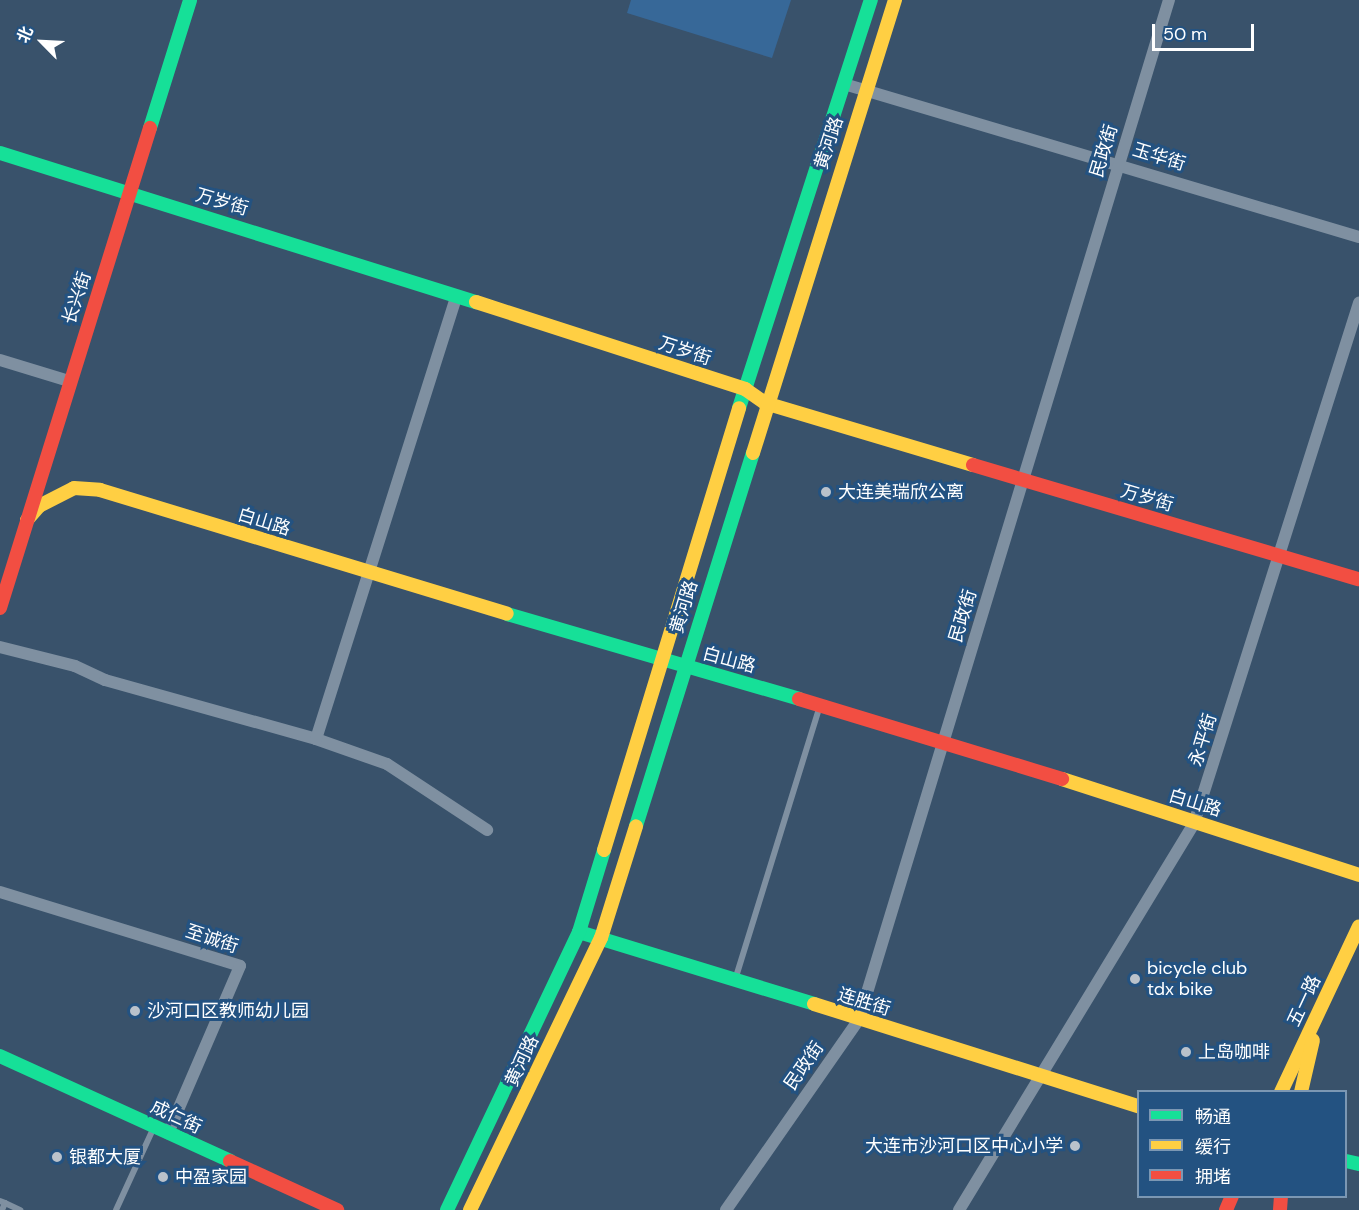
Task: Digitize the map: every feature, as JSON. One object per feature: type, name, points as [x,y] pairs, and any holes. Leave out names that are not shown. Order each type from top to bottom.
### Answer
[{"type":"main road","name":"长兴街","points":[[0,608],[69,381],[190,0]]},
{"type":"main road","name":"黄河路","points":[[447,1210],[579,932],[745,389],[871,0]]},
{"type":"main road","name":"黄河路","points":[[470,1210],[600,938],[765,404],[895,0]]},
{"type":"main road","name":"万岁街","points":[[0,153],[283,239],[456,298],[745,389],[765,404],[1359,579]]},
{"type":"main road","name":"白山路","points":[[27,520],[39,506],[74,488],[100,490],[369,574],[944,741],[1359,874]]},
{"type":"main road","name":"五一路","points":[[1282,1090],[1359,926]]},
{"type":"main road","name":"连胜街","points":[[579,932],[859,1020],[1042,1073],[1137,1106]]},
{"type":"main road","points":[[1301,1090],[1320,1009]]},
{"type":"main road","name":"成仁街","points":[[0,1056],[337,1210]]},
{"type":"street","name":"民政街","points":[[726,1210],[859,1020],[1169,0]]},
{"type":"street","name":"玉华街","points":[[844,84],[1359,237]]},
{"type":"street","points":[[316,739],[456,298]]},
{"type":"street","name":"永平街","points":[[958,1210],[1194,823],[1359,303]]},
{"type":"street","points":[[0,360],[69,381]]},
{"type":"street","points":[[0,647],[75,666],[105,680],[316,739],[387,764],[487,830]]},
{"type":"street","name":"至诚街","points":[[0,892],[240,966],[168,1133]]},
{"type":"lane","points":[[735,980],[820,704]]},
{"type":"lane","points":[[116,1210],[154,1126]]},
{"type":"lane","points":[[2,1210],[3,1202],[20,1210]]},
{"type":"shaded area","points":[[631,0],[791,0],[772,58],[627,13]]},
{"type":"traffic: fast","points":[[150,128],[190,0]]},
{"type":"traffic: fast","points":[[739,408],[871,0]]},
{"type":"traffic: fast","points":[[0,153],[476,302]]},
{"type":"traffic: fast","points":[[636,826],[753,453]]},
{"type":"traffic: fast","points":[[507,614],[799,699]]},
{"type":"traffic: fast","points":[[447,1210],[579,932],[604,850]]},
{"type":"traffic: fast","points":[[579,932],[814,1004]]},
{"type":"traffic: fast","points":[[0,1056],[230,1161]]},
{"type":"traffic: fast","points":[[1347,1161],[1359,1164]]},
{"type":"traffic: slow","points":[[753,453],[895,0]]},
{"type":"traffic: slow","points":[[476,302],[745,389],[765,403],[973,465]]},
{"type":"traffic: slow","points":[[604,850],[739,408]]},
{"type":"traffic: slow","points":[[27,520],[39,506],[74,488],[100,490],[507,614]]},
{"type":"traffic: slow","points":[[1062,779],[1359,875]]},
{"type":"traffic: slow","points":[[470,1210],[601,938],[636,826]]},
{"type":"traffic: slow","points":[[1282,1090],[1359,926]]},
{"type":"traffic: slow","points":[[814,1004],[1137,1106]]},
{"type":"traffic: slow","points":[[1301,1090],[1313,1040]]},
{"type":"traffic: jam","points":[[0,608],[150,128]]},
{"type":"traffic: jam","points":[[973,465],[1359,579]]},
{"type":"traffic: jam","points":[[799,699],[1062,779]]},
{"type":"traffic: jam","points":[[230,1161],[337,1210]]},
{"type":"traffic: jam","points":[[1226,1210],[1231,1198]]},
{"type":"traffic: jam","points":[[1280,1210],[1281,1198]]},
{"type":"place","name":"大连美瑞欣公离","points":[[826,492]]},
{"type":"place","name":"bicycle club tdx bike","points":[[1135,979]]},
{"type":"place","name":"沙河口区教师幼儿园","points":[[135,1011]]},
{"type":"place","name":"上岛咖啡","points":[[1186,1052]]},
{"type":"place","name":"大连市沙河口区中心小学","points":[[1075,1146]]},
{"type":"place","name":"银都大厦","points":[[57,1157]]},
{"type":"place","name":"中盈家园","points":[[163,1177]]}]
